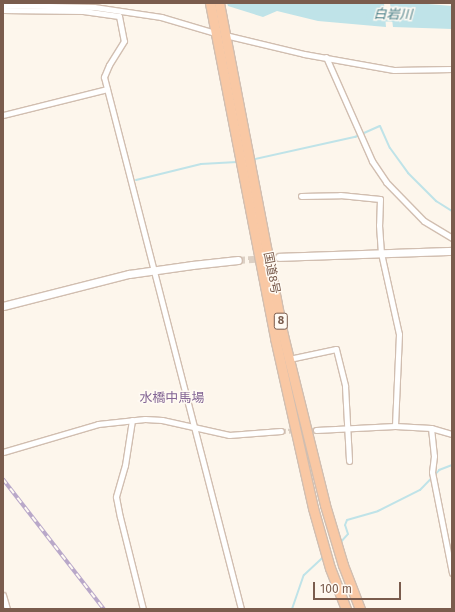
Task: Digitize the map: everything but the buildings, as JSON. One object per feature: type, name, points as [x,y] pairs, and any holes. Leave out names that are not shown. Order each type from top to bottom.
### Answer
[{"type":"highway","name":"国道8号","points":[[210,3],[219,31],[289,359],[325,505],[343,565],[360,609]]},
{"type":"highway","name":"国道8号","points":[[218,3],[219,31],[275,338],[313,508],[330,568],[346,609]]},
{"type":"street","points":[[3,5],[94,7],[161,17],[304,54],[394,70],[452,69]]},
{"type":"street","points":[[3,10],[83,11],[119,16],[124,41],[105,72],[108,89],[241,609]]},
{"type":"street","points":[[326,57],[372,161],[386,182],[424,221],[452,238]]},
{"type":"street","points":[[3,116],[108,89]]},
{"type":"street","points":[[301,196],[340,195],[380,199],[379,225],[381,253],[399,334],[395,426]]},
{"type":"street","points":[[279,257],[452,251]]},
{"type":"street","points":[[3,306],[97,281],[154,270],[238,260]]},
{"type":"street","points":[[289,359],[336,349],[345,386],[349,461]]},
{"type":"street","points":[[3,452],[98,424],[144,419],[162,420],[229,435],[281,431]]},
{"type":"street","points":[[132,420],[125,465],[116,497],[143,609]]},
{"type":"street","points":[[316,430],[347,427],[395,426],[431,428],[452,434]]},
{"type":"street","points":[[431,428],[434,456],[432,472],[452,573]]},
{"type":"street","points":[[3,596],[7,609]]},
{"type":"water","points":[[227,3],[384,3],[386,27],[318,21],[277,11],[263,17],[228,6]]},
{"type":"water","points":[[390,3],[416,3],[452,6],[452,29],[393,27]]},
{"type":"waterway","name":"白岩川","points":[[371,15],[405,16]]},
{"type":"waterway","points":[[251,160],[355,137],[380,126],[390,148],[408,173],[436,201],[452,211]]},
{"type":"waterway","points":[[136,180],[201,164],[237,162]]},
{"type":"waterway","points":[[339,544],[348,534],[345,525],[347,520],[378,511],[420,490],[439,470],[452,465]]},
{"type":"waterway","points":[[292,609],[304,575],[323,557]]},
{"type":"tunnel","points":[[238,260],[279,257]]},
{"type":"tunnel","points":[[281,431],[316,430]]},
{"type":"railway","points":[[3,479],[104,609]]},
{"type":"district","name":"水橋中馬場","points":[[172,398]]}]
